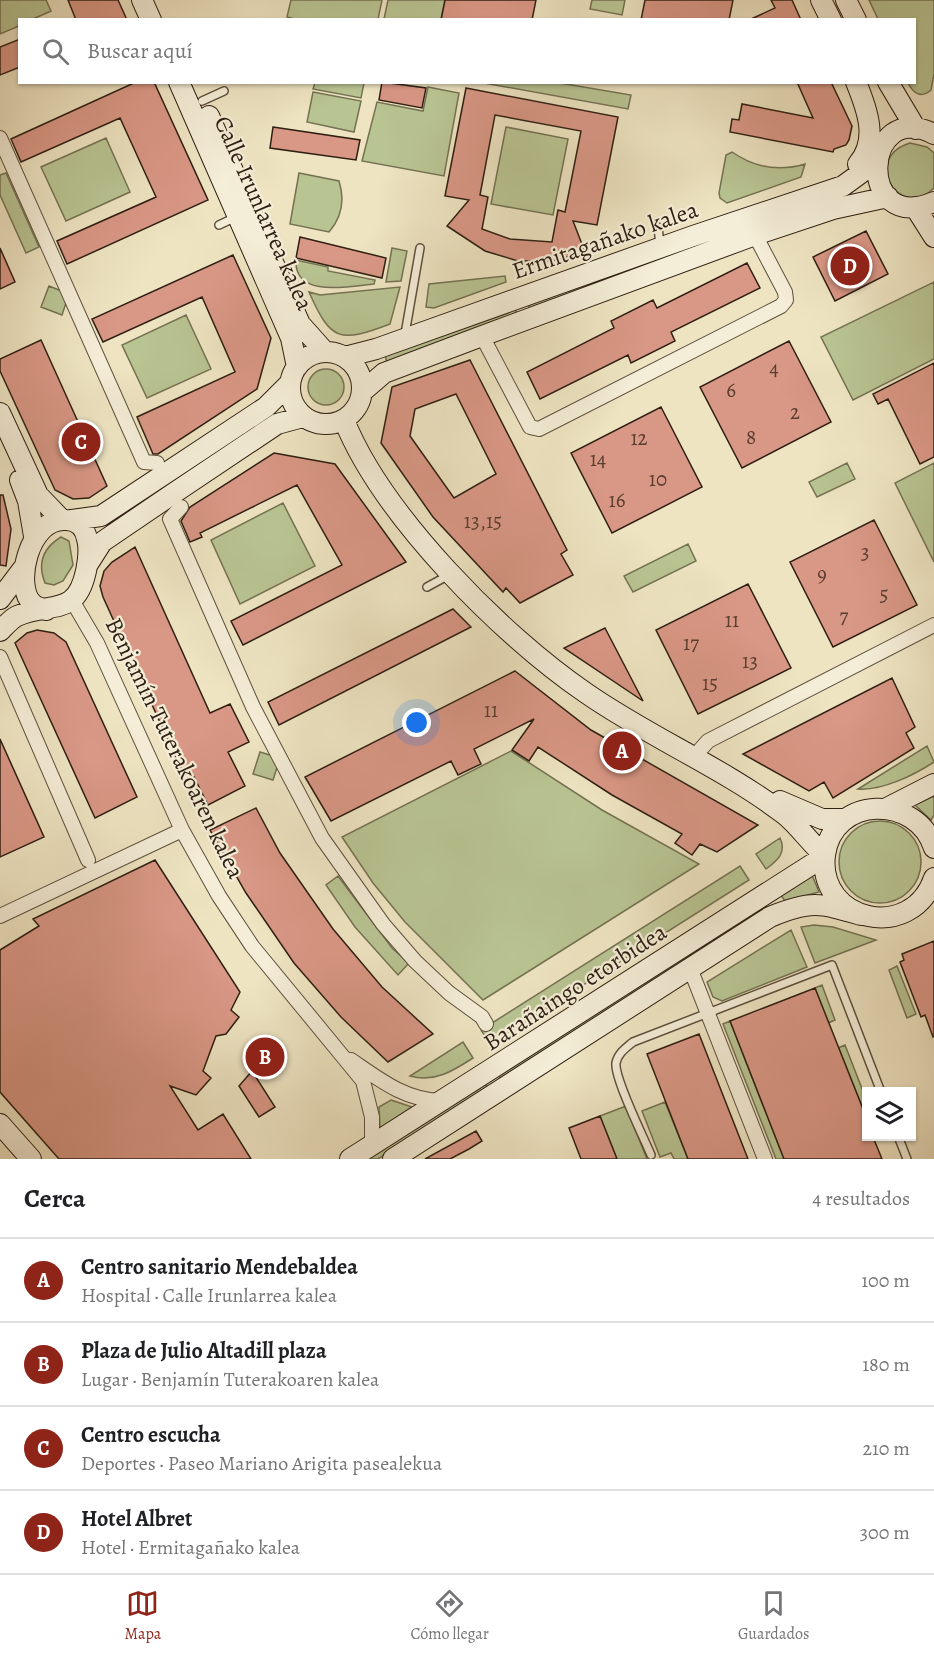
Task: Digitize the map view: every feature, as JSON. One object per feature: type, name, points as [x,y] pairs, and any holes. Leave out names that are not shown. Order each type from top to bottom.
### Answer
[{"type":"street","points":[[142,0],[150,18]]},
{"type":"street","points":[[156,0],[164,18]]},
{"type":"street","points":[[821,0],[830,18]]},
{"type":"street","points":[[846,0],[855,18]]},
{"type":"street","name":"Calle Irunlarrea kalea","points":[[180,84],[291,338],[293,375]]},
{"type":"street","name":"Calle Irunlarrea kalea","points":[[194,84],[300,324],[325,352]]},
{"type":"street","points":[[826,190],[838,178],[851,171],[867,152],[870,128],[866,108],[857,84]]},
{"type":"street","points":[[863,84],[877,114],[885,142]]},
{"type":"street","points":[[889,84],[925,132]]},
{"type":"street","points":[[925,132],[894,135],[885,142],[876,162],[878,181],[888,197],[896,203],[925,204],[934,237]]},
{"type":"street","points":[[0,138],[144,462],[157,463]]},
{"type":"street","name":"Ermitagañako kalea","points":[[345,357],[843,186],[876,162]]},
{"type":"street","name":"Ermitagañako kalea","points":[[362,392],[384,373],[482,336],[755,235],[833,209],[888,197]]},
{"type":"street","points":[[482,336],[530,427],[539,429],[781,306],[786,300],[785,292],[755,235]]},
{"type":"street","points":[[0,599],[25,566],[34,536],[44,525],[101,516],[266,407],[309,356],[325,352],[345,357],[355,366],[361,378],[362,392],[356,408],[344,420],[330,424],[316,423],[303,417],[292,402],[293,375]]},
{"type":"street","points":[[0,413],[38,495],[67,520],[81,526],[87,537],[87,567],[83,586],[73,602],[16,616],[0,631]]},
{"type":"street","points":[[87,567],[102,542],[174,492],[277,424],[303,417]]},
{"type":"street","points":[[344,420],[386,494],[452,574],[516,637],[584,692],[693,758],[750,789],[822,819],[846,819]]},
{"type":"street","points":[[0,437],[28,501],[34,536]]},
{"type":"street","points":[[182,507],[170,519],[253,706],[314,826],[383,924],[415,961],[449,993],[482,1017],[486,1024]]},
{"type":"street","points":[[25,566],[28,597],[33,604],[46,610]]},
{"type":"street","name":"Benjamín Tuterakoaren kalea","points":[[73,602],[96,643],[182,830],[219,896],[252,946],[312,1022],[345,1056],[363,1081],[372,1117],[372,1145]]},
{"type":"street","points":[[693,758],[708,741],[934,625]]},
{"type":"street","points":[[0,657],[88,860]]},
{"type":"street","points":[[887,808],[934,784]]},
{"type":"street","points":[[750,789],[794,822],[825,856]]},
{"type":"street","points":[[861,915],[847,907],[836,896],[827,880],[825,856],[831,836],[846,819],[867,809],[887,808],[904,812],[920,823],[933,841]]},
{"type":"street","points":[[0,916],[182,830]]},
{"type":"street","name":"Barañaingo etorbidea","points":[[350,1159],[825,856]]},
{"type":"street","points":[[927,902],[934,878]]},
{"type":"street","name":"Barañaingo etorbidea","points":[[393,1159],[770,917],[798,905],[822,904],[861,915],[883,918],[901,915],[927,902]]},
{"type":"street","points":[[690,968],[765,1159]]},
{"type":"street","name":"Benjamín Tuterakoaren kalea","points":[[345,1056],[405,1095],[423,1101],[443,1101]]},
{"type":"street","points":[[0,1124],[32,1159]]},
{"type":"street","points":[[0,1143],[14,1159]]},
{"type":"lane","points":[[202,101],[224,91]]},
{"type":"lane","points":[[219,225],[238,216]]},
{"type":"lane","points":[[658,227],[661,248]]},
{"type":"lane","points":[[405,337],[420,248]]},
{"type":"lane","points":[[427,587],[452,574]]},
{"type":"lane","points":[[651,1155],[616,1064],[622,1050],[633,1042],[707,1012],[832,965],[879,1087]]},
{"type":"lane","points":[[900,1141],[907,1159]]},
{"type":"green space","points":[[0,0],[46,0],[51,11],[35,18],[18,18],[18,26],[0,34]]},
{"type":"green space","points":[[291,0],[382,0],[378,18],[287,17]]},
{"type":"green space","points":[[388,0],[445,0],[441,18],[384,18]]},
{"type":"green space","points":[[592,0],[625,0],[622,15],[590,9]]},
{"type":"green space","points":[[869,0],[934,0],[934,74],[931,90],[927,93],[918,94],[909,84],[916,84],[916,18],[878,18]]},
{"type":"green space","points":[[314,84],[364,84],[361,98],[313,89]]},
{"type":"green space","points":[[490,84],[566,84],[631,95],[628,109]]},
{"type":"green space","points":[[428,87],[459,93],[444,176],[362,161],[377,102],[423,111]]},
{"type":"green space","points":[[313,92],[361,101],[354,132],[307,122]]},
{"type":"green space","points":[[506,127],[568,139],[553,215],[491,204]]},
{"type":"green space","points":[[106,138],[130,192],[66,221],[41,167]]},
{"type":"green space","points":[[910,143],[927,147],[934,153],[934,188],[921,196],[909,197],[898,193],[890,184],[887,173],[888,161],[896,151]]},
{"type":"green space","points":[[732,152],[749,162],[767,167],[785,168],[805,164],[801,177],[727,203],[720,198],[719,193],[726,155]]},
{"type":"green space","points":[[6,173],[39,247],[26,253],[0,195],[0,175]]},
{"type":"green space","points":[[299,173],[339,181],[342,195],[341,208],[329,232],[290,224]]},
{"type":"green space","points":[[689,246],[690,252],[531,311],[528,304]]},
{"type":"green space","points":[[392,248],[407,251],[401,281],[386,282]]},
{"type":"green space","points":[[296,260],[328,267],[328,271],[375,280],[374,284],[339,288],[314,285],[304,280],[298,272]]},
{"type":"green space","points":[[505,276],[506,282],[434,308],[426,307],[429,284]]},
{"type":"green space","points":[[934,282],[934,359],[853,400],[821,337]]},
{"type":"green space","points":[[49,286],[69,294],[62,315],[41,307]]},
{"type":"green space","points":[[400,287],[390,324],[359,334],[348,335],[339,334],[331,329],[324,321],[309,292],[320,295]]},
{"type":"green space","points":[[515,308],[517,315],[387,363],[385,355]]},
{"type":"green space","points":[[186,315],[211,369],[147,398],[122,345]]},
{"type":"green space","points":[[326,369],[339,374],[344,387],[339,400],[326,405],[313,400],[308,387],[313,374]]},
{"type":"green space","points":[[847,463],[855,479],[817,497],[809,482]]},
{"type":"green space","points":[[934,463],[934,562],[895,483]]},
{"type":"green space","points":[[283,503],[315,566],[240,604],[211,540]]},
{"type":"green space","points":[[61,537],[69,541],[73,565],[63,581],[54,585],[45,583],[42,569],[43,557],[50,546]]},
{"type":"green space","points":[[688,544],[696,561],[633,592],[624,576]]},
{"type":"green space","points":[[927,746],[934,762],[887,785],[858,789]]},
{"type":"green space","points":[[511,751],[602,810],[699,864],[483,1000],[405,922],[373,883],[342,837]]},
{"type":"green space","points":[[260,752],[280,758],[273,780],[253,774]]},
{"type":"green space","points":[[934,796],[934,815],[931,820],[915,805]]},
{"type":"green space","points":[[872,821],[888,821],[903,828],[914,839],[921,854],[918,878],[909,891],[888,903],[872,903],[857,896],[846,885],[839,870],[839,854],[846,839],[857,828]]},
{"type":"green space","points":[[780,838],[782,852],[777,860],[766,869],[756,854]]},
{"type":"green space","points":[[740,866],[749,880],[490,1044],[481,1030]]},
{"type":"green space","points":[[812,875],[819,892],[785,901],[780,894]]},
{"type":"green space","points":[[338,876],[392,948],[409,963],[398,975],[355,927],[326,885]]},
{"type":"green space","points":[[761,906],[766,911],[502,1080],[498,1075]]},
{"type":"green space","points":[[814,925],[833,927],[876,940],[815,963],[801,927]]},
{"type":"green space","points":[[791,930],[807,967],[722,1001],[713,997],[707,982]]},
{"type":"green space","points":[[897,966],[916,1014],[907,1018],[889,970]]},
{"type":"green space","points":[[822,985],[835,1020],[828,1023],[815,988]]},
{"type":"green space","points":[[730,1021],[784,1159],[776,1159],[723,1024]]},
{"type":"green space","points":[[463,1042],[473,1058],[466,1063],[435,1077],[410,1076]]},
{"type":"green space","points":[[845,1045],[862,1089],[862,1109],[838,1048]]},
{"type":"green space","points":[[485,1084],[488,1088],[378,1159],[367,1159]]},
{"type":"green space","points":[[391,1100],[412,1107],[380,1128],[379,1107]]},
{"type":"green space","points":[[665,1102],[688,1159],[674,1159],[671,1153],[660,1157],[642,1111]]},
{"type":"green space","points":[[626,1106],[647,1159],[617,1159],[600,1116]]},
{"type":"building","points":[[68,0],[118,0],[126,18],[75,18]]},
{"type":"building","points":[[445,0],[536,0],[532,18],[441,18]]},
{"type":"building","points":[[645,0],[733,0],[729,18],[641,18]]},
{"type":"building","points":[[771,0],[792,0],[800,18],[753,18],[775,8]]},
{"type":"building","points":[[18,40],[18,68],[0,75],[0,47]]},
{"type":"building","points":[[132,84],[155,84],[208,200],[67,264],[57,241],[156,197],[120,118],[21,162],[11,139]]},
{"type":"building","points":[[382,84],[426,88],[422,108],[379,100]]},
{"type":"building","points":[[798,84],[832,84],[852,126],[846,145],[834,149],[833,152],[730,132],[732,119],[739,120],[742,104],[813,118]]},
{"type":"building","points":[[466,88],[618,117],[597,225],[573,221],[585,252],[552,261],[518,261],[485,251],[447,226],[469,200],[445,196]],"holes":[[[495,115],[581,131],[565,212],[558,210],[552,242],[510,239],[482,229],[488,197],[480,195]]]},
{"type":"building","points":[[273,127],[360,140],[356,160],[270,148]]},
{"type":"building","points":[[866,231],[888,274],[835,301],[813,257]]},
{"type":"building","points":[[300,237],[386,258],[382,278],[296,258]]},
{"type":"building","points":[[0,248],[15,282],[0,289]]},
{"type":"building","points":[[233,255],[271,338],[257,389],[158,454],[153,454],[137,417],[235,372],[202,297],[103,342],[92,319]]},
{"type":"building","points":[[747,263],[760,288],[671,332],[675,341],[631,363],[628,355],[540,399],[527,372],[614,328],[611,321],[653,300],[657,308]]},
{"type":"building","points":[[41,340],[107,486],[89,498],[73,499],[55,490],[0,371],[0,359]]},
{"type":"building","points":[[789,341],[831,422],[742,468],[700,387]]},
{"type":"building","points":[[470,360],[567,550],[561,554],[573,575],[520,603],[506,588],[503,592],[433,517],[381,443],[392,387]],"holes":[[[456,394],[496,474],[454,498],[410,436],[415,409]]]},
{"type":"building","points":[[934,363],[934,457],[920,464],[888,399],[878,404],[873,394]]},
{"type":"building","points":[[661,407],[702,487],[612,533],[571,453]]},
{"type":"building","points":[[274,453],[335,464],[406,562],[243,645],[231,621],[342,565],[297,485],[200,533],[202,537],[190,542],[181,521],[190,507]]},
{"type":"building","points":[[0,495],[3,495],[11,529],[6,566],[0,565]]},
{"type":"building","points":[[874,520],[917,605],[833,647],[790,562]]},
{"type":"building","points":[[135,547],[210,713],[230,704],[249,742],[228,752],[245,786],[208,805],[191,771],[184,775],[103,597],[100,586],[104,571],[112,562]]},
{"type":"building","points":[[748,584],[791,668],[698,714],[656,630]]},
{"type":"building","points":[[453,609],[471,627],[279,725],[268,702]]},
{"type":"building","points":[[605,628],[643,701],[564,648]]},
{"type":"building","points":[[37,630],[54,633],[66,642],[137,797],[95,818],[15,643],[27,633]]},
{"type":"building","points":[[515,671],[591,730],[758,825],[717,852],[700,844],[692,855],[675,843],[682,834],[612,795],[538,747],[529,761],[512,750],[534,719],[474,749],[481,764],[458,775],[451,761],[331,821],[305,777]]},
{"type":"building","points":[[892,678],[915,727],[906,733],[914,748],[833,798],[824,782],[809,791],[743,754]]},
{"type":"building","points":[[0,739],[44,837],[0,857]]},
{"type":"building","points":[[256,808],[280,853],[333,929],[382,987],[433,1034],[388,1062],[341,1017],[294,963],[246,893],[210,830]]},
{"type":"building","points":[[155,860],[240,992],[231,1010],[239,1017],[226,1034],[216,1036],[203,1071],[211,1078],[196,1095],[170,1086],[198,1130],[223,1114],[251,1159],[59,1159],[0,1092],[0,950],[39,926],[33,919]]},
{"type":"building","points":[[934,941],[933,1037],[925,1015],[921,1017],[900,962],[904,960],[902,954]]},
{"type":"building","points":[[815,988],[862,1106],[862,1141],[875,1141],[882,1159],[784,1159],[730,1021]]},
{"type":"building","points":[[699,1034],[748,1159],[688,1159],[647,1054]]},
{"type":"building","points":[[252,1071],[275,1107],[259,1117],[239,1086]]},
{"type":"building","points":[[600,1116],[617,1159],[581,1159],[569,1128]]},
{"type":"building","points":[[476,1131],[482,1141],[469,1149],[450,1159],[425,1159]]},
{"type":"place","name":"Hotel Albret","points":[[850,266]]},
{"type":"place","name":"Centro escucha","points":[[81,442]]},
{"type":"place","name":"Centro sanitario Mendebaldea","points":[[622,751]]},
{"type":"place","name":"Plaza de Julio Altadill plaza","points":[[265,1057]]}]
